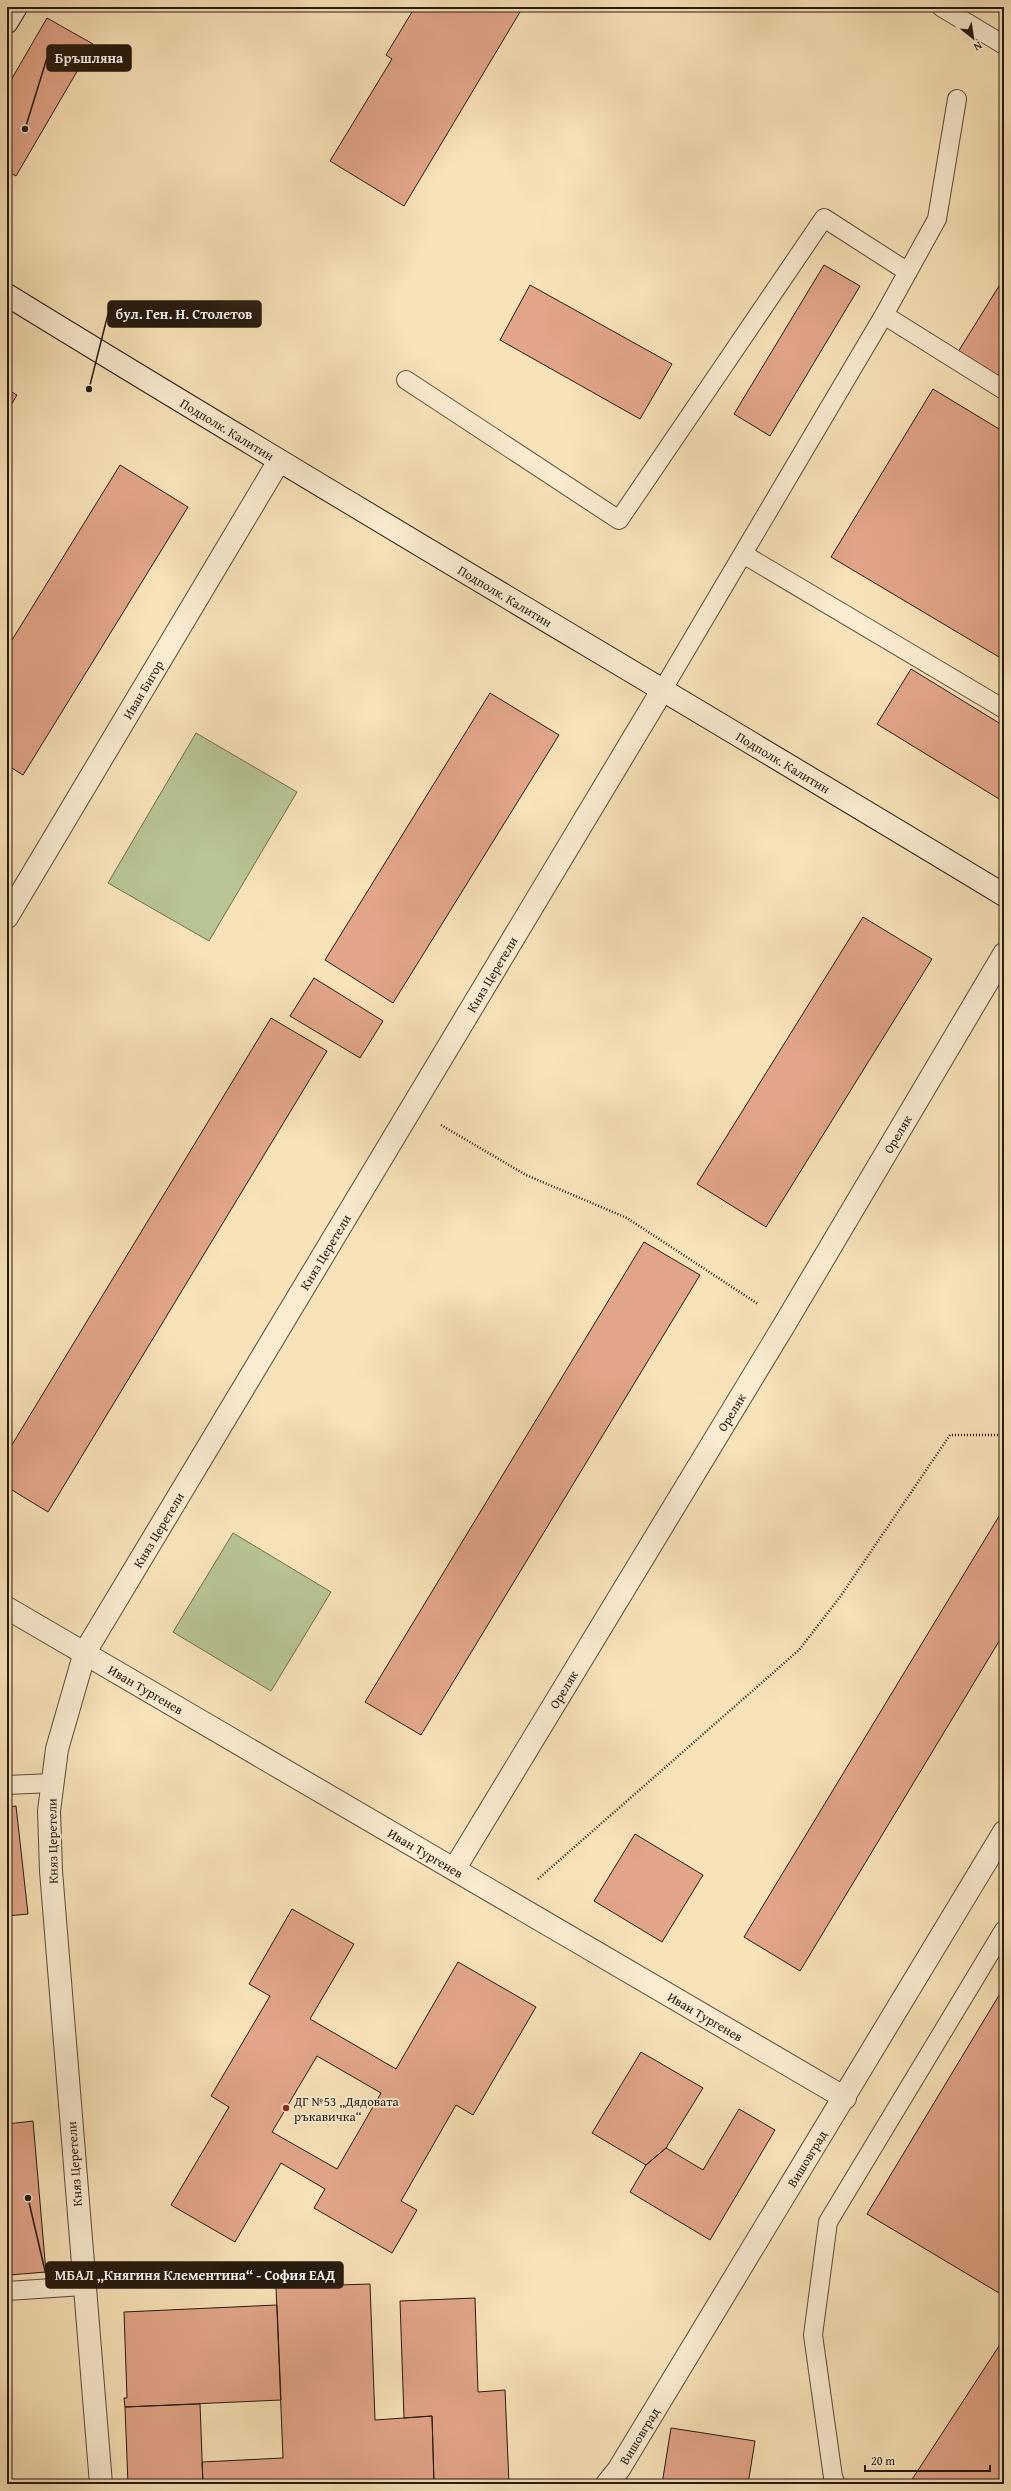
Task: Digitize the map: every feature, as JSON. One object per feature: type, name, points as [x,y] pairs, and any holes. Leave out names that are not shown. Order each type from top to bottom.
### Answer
[{"type":"street","points":[[7,22],[16,7]]},
{"type":"street","name":"Подполк. Калитин","points":[[7,294],[279,461],[663,689],[1004,895]]},
{"type":"street","name":"Иван Бигор","points":[[7,917],[279,461]]},
{"type":"street","name":"Княз Церетели","points":[[101,2484],[51,1871],[48,1811],[57,1749],[85,1652],[413,1108],[663,689]]},
{"type":"street","name":"Ореляк","points":[[455,1868],[786,1322],[1004,954]]},
{"type":"street","name":"Иван Тургенев","points":[[7,1608],[455,1868],[593,1952],[845,2098]]},
{"type":"street","name":"Вишовград","points":[[607,2484],[619,2469],[845,2098],[1004,1832]]},
{"type":"lane","points":[[941,7],[1004,45]]},
{"type":"lane","points":[[663,689],[884,315],[937,219],[957,99]]},
{"type":"lane","points":[[406,380],[619,520],[824,218],[908,272]]},
{"type":"lane","points":[[884,315],[1004,390]]},
{"type":"lane","points":[[743,554],[1004,709]]},
{"type":"lane","points":[[7,1785],[52,1783]]},
{"type":"lane","points":[[836,2484],[833,2477],[813,2335],[828,2222],[1004,1930]]},
{"type":"lane","points":[[7,2291],[84,2286]]},
{"type":"path","points":[[413,1108],[526,1175],[627,1218],[786,1322]]},
{"type":"path","points":[[511,1902],[799,1650],[840,1597],[950,1435],[1004,1435]]},
{"type":"green space","points":[[196,733],[297,792],[209,941],[108,883]]},
{"type":"green space","points":[[233,1533],[331,1592],[271,1691],[173,1632]]},
{"type":"building","points":[[415,7],[523,7],[404,206],[330,161],[392,59],[386,55]]},
{"type":"building","points":[[47,18],[93,44],[16,176],[7,171],[7,87]]},
{"type":"building","points":[[824,265],[860,286],[770,436],[734,414]]},
{"type":"building","points":[[1004,278],[1004,381],[958,352]]},
{"type":"building","points":[[530,285],[672,364],[640,419],[500,340]]},
{"type":"building","points":[[7,389],[17,395],[7,412]]},
{"type":"building","points":[[933,389],[1004,432],[1004,660],[831,557]]},
{"type":"building","points":[[120,465],[188,507],[23,775],[7,765],[7,648]]},
{"type":"building","points":[[911,669],[1004,726],[1004,802],[877,724]]},
{"type":"building","points":[[490,693],[559,735],[393,1003],[325,960]]},
{"type":"building","points":[[863,917],[932,959],[766,1227],[697,1184]]},
{"type":"building","points":[[314,978],[383,1021],[360,1058],[290,1016]]},
{"type":"building","points":[[271,1018],[327,1051],[48,1512],[7,1487],[7,1453]]},
{"type":"building","points":[[644,1242],[700,1275],[421,1735],[365,1702]]},
{"type":"building","points":[[1004,1508],[1004,1633],[800,1971],[744,1937]]},
{"type":"building","points":[[16,1806],[28,1914],[7,1916],[7,1807]]},
{"type":"building","points":[[635,1834],[703,1875],[662,1942],[594,1901]]},
{"type":"building","points":[[292,1909],[354,1944],[310,2019],[396,2069],[458,1962],[536,2007],[473,2115],[456,2105],[401,2201],[417,2210],[392,2253],[314,2208],[325,2189],[281,2163],[235,2242],[171,2205],[229,2107],[211,2096],[270,1996],[249,1984]],"holes":[[[317,2056],[381,2093],[337,2169],[272,2132]]]},
{"type":"building","points":[[1004,1987],[1004,2296],[867,2214]]},
{"type":"building","points":[[641,2052],[703,2088],[666,2148],[646,2165],[592,2133]]},
{"type":"building","points":[[739,2109],[775,2130],[710,2240],[630,2192],[646,2165],[666,2148],[703,2170]]},
{"type":"building","points":[[33,2121],[46,2272],[9,2275],[7,2124]]},
{"type":"building","points":[[370,2284],[375,2420],[432,2416],[434,2484],[203,2484],[202,2462],[283,2458],[276,2287]]},
{"type":"building","points":[[475,2298],[478,2392],[505,2390],[509,2484],[434,2484],[432,2416],[404,2418],[400,2301]]},
{"type":"building","points":[[277,2305],[281,2400],[125,2407],[124,2398],[127,2398],[124,2312]]},
{"type":"building","points":[[1001,2343],[1004,2345],[1004,2473],[997,2484],[909,2484]]},
{"type":"building","points":[[200,2404],[203,2484],[128,2484],[125,2407]]},
{"type":"building","points":[[671,2428],[755,2441],[748,2484],[662,2484]]},
{"type":"building","points":[[31,2480],[32,2484],[7,2484],[7,2482]]},
{"type":"place","name":"Бръшляна","points":[[25,129]]},
{"type":"place","name":"бул. Ген. Н. Столетов","points":[[89,389]]},
{"type":"place","name":"ДГ №53 „Дядовата ръкавичка“","points":[[286,2108]]},
{"type":"place","name":"МБАЛ „Княгиня Клементина“ - София ЕАД","points":[[28,2198]]}]
